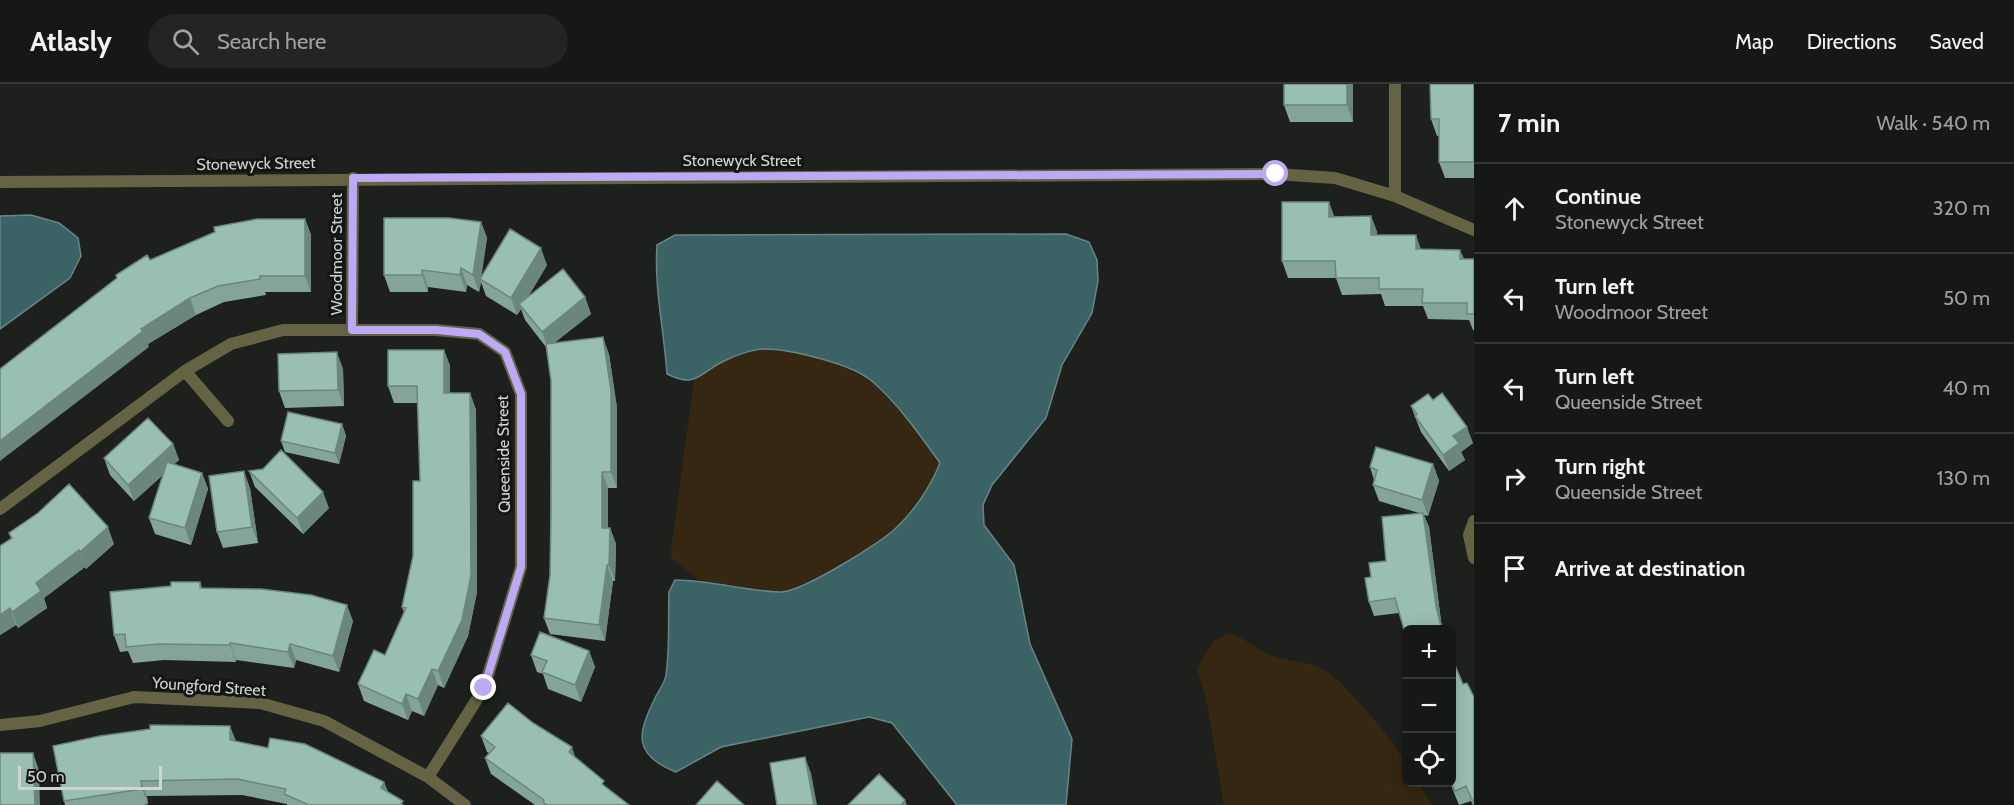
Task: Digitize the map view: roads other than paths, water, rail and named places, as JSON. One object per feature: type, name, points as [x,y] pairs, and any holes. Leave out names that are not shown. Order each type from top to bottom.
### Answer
[{"type":"street","points":[[1395,84],[1395,196]]},
{"type":"street","name":"Stonewyck Street","points":[[0,182],[1276,174],[1335,178],[1395,196],[1474,230]]},
{"type":"street","name":"Woodmoor Street","points":[[352,330],[353,178]]},
{"type":"street","name":"Queenside Street","points":[[0,509],[185,371],[231,344],[284,330],[436,330],[479,334],[505,352],[521,394],[521,567],[484,688],[429,777]]},
{"type":"street","points":[[185,371],[228,421]]},
{"type":"street","points":[[1474,521],[1469,535],[1474,558]]},
{"type":"street","name":"Youngford Street","points":[[0,725],[40,721],[134,697],[260,703],[324,721],[429,777],[465,805]]},
{"type":"water","points":[[31,215],[59,223],[78,238],[81,256],[70,278],[0,329],[0,216]]},
{"type":"water","points":[[1066,234],[1089,242],[1097,260],[1098,281],[1092,313],[1062,365],[1046,418],[992,485],[983,505],[984,525],[1014,565],[1030,644],[1072,739],[1066,805],[957,805],[892,723],[869,717],[721,747],[676,772],[651,758],[642,741],[643,732],[645,721],[665,678],[668,654],[669,592],[675,580],[780,592],[804,585],[858,555],[896,528],[921,498],[940,463],[883,391],[864,375],[837,364],[805,355],[764,349],[749,351],[733,357],[692,380],[667,374],[658,293],[657,245],[675,235]]}]
